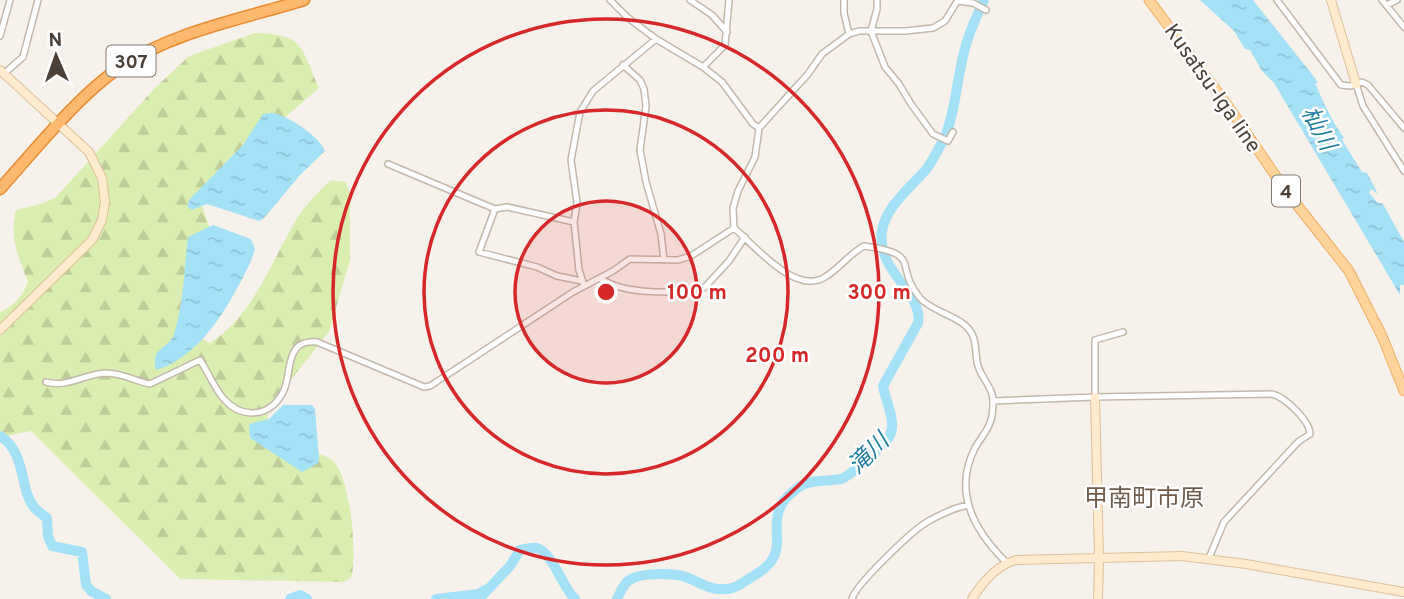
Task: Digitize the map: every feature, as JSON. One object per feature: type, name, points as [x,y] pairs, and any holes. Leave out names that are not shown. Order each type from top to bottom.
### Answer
[{"type":"highway","name":"307","points":[[0,189],[92,89],[120,67],[152,49],[188,34],[304,0]]},
{"type":"main road","name":"Kusatsu-Iga line","points":[[1149,0],[1228,106],[1286,191],[1349,271],[1372,314],[1404,391]]},
{"type":"street","points":[[0,36],[10,0]]},
{"type":"street","points":[[0,330],[86,247],[102,220],[105,194],[99,168],[83,146],[58,126],[4,70],[23,57],[38,0]]},
{"type":"street","points":[[610,0],[656,39],[703,67],[722,82],[753,124],[759,128]]},
{"type":"street","points":[[690,0],[712,15],[727,32]]},
{"type":"street","points":[[703,67],[717,56],[725,45],[729,0]]},
{"type":"street","points":[[844,0],[849,34]]},
{"type":"street","points":[[877,0],[871,31],[885,67],[935,136],[948,141],[953,132]]},
{"type":"street","points":[[985,10],[973,3],[958,0],[945,21],[933,28],[849,34],[822,54],[808,74],[759,128],[755,157],[737,191],[733,208],[734,228],[769,263],[807,281],[817,282],[827,277],[864,246],[901,255],[906,263],[911,284],[921,299],[968,328],[974,337],[977,363],[993,401],[992,418],[969,463],[968,505],[971,518],[1007,563]]},
{"type":"street","points":[[1277,0],[1341,85],[1362,82],[1368,85],[1404,128]]},
{"type":"street","points":[[1331,0],[1363,106],[1404,171]]},
{"type":"street","points":[[1397,0],[1384,3],[1404,27]]},
{"type":"street","points":[[583,283],[573,222],[578,203],[571,160],[580,112],[593,91],[656,39]]},
{"type":"street","points":[[623,65],[640,80],[644,89],[646,106],[640,150],[661,234],[664,260]]},
{"type":"street","points":[[388,164],[495,209],[507,207],[573,222]]},
{"type":"street","points":[[495,209],[479,252],[537,267],[583,283]]},
{"type":"street","points":[[46,382],[62,384],[103,373],[121,375],[150,384],[200,360],[228,402],[247,412],[263,413],[270,409],[284,391],[294,350],[311,341],[424,387],[430,386],[583,283],[600,278],[630,259],[678,260],[691,256],[734,228]]},
{"type":"street","points":[[600,278],[624,290],[704,288],[729,261],[745,237]]},
{"type":"street","points":[[1098,599],[1094,340],[1123,332]]},
{"type":"street","points":[[993,401],[1278,395],[1308,423],[1310,434],[1293,448],[1224,522],[1209,558]]},
{"type":"street","points":[[852,599],[852,595],[866,579],[926,522],[968,505]]},
{"type":"street","points":[[972,599],[981,585],[1007,563],[1028,559],[1182,556],[1209,558],[1404,592]]},
{"type":"green space","points":[[255,33],[283,36],[299,46],[319,88],[200,191],[200,200],[211,232],[200,337],[210,343],[225,332],[250,303],[303,209],[331,180],[346,182],[350,194],[350,260],[329,332],[269,407],[267,422],[303,448],[330,459],[339,469],[348,499],[354,553],[351,578],[343,582],[180,579],[31,431],[0,437],[0,312],[17,300],[28,282],[14,238],[16,210],[56,197],[155,88],[189,56]]},
{"type":"water","name":"杣川","points":[[1200,0],[1253,0],[1315,78],[1325,104],[1344,138],[1342,140],[1362,172],[1367,173],[1378,194],[1371,189],[1369,193],[1377,202],[1383,204],[1404,242],[1404,285],[1400,285],[1400,295],[1274,83],[1262,71],[1250,50],[1245,49],[1234,31]]},
{"type":"water","points":[[272,113],[303,128],[317,139],[325,151],[259,221],[207,204],[192,210],[187,206],[190,199],[243,145],[263,114]]},
{"type":"water","points":[[213,225],[251,239],[255,249],[251,261],[214,326],[188,353],[156,370],[156,356],[172,339],[177,322],[188,237]]},
{"type":"water","points":[[283,405],[312,405],[315,409],[319,459],[318,463],[302,472],[250,438],[249,424],[269,419]]},
{"type":"waterway","name":"滝川","points":[[617,599],[628,581],[648,575],[681,576],[719,589],[741,584],[768,565],[775,555],[778,513],[784,501],[795,490],[811,482],[845,477],[889,437],[892,419],[883,386],[918,323],[918,312],[886,258],[882,231],[894,204],[928,167],[944,139],[965,49],[984,0]]},
{"type":"waterway","points":[[0,436],[15,452],[29,499],[47,518],[48,536],[52,546],[82,552],[86,585],[106,599]]},
{"type":"waterway","name":"滝川","points":[[479,599],[510,566],[520,550],[533,548],[548,556],[575,599]]},
{"type":"waterway","points":[[436,599],[479,594],[485,590]]},
{"type":"waterway","points":[[290,599],[300,595],[307,599]]},
{"type":"district","name":"甲南町市原","points":[[1144,498]]}]
